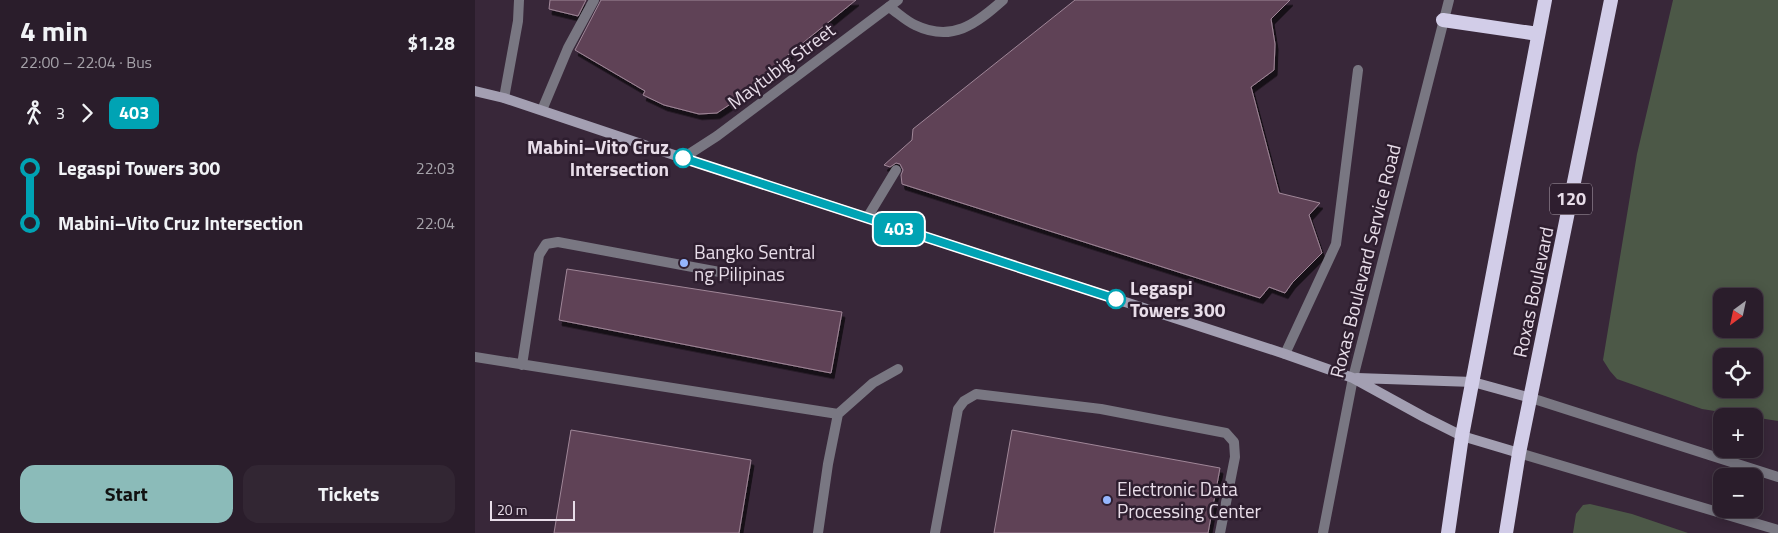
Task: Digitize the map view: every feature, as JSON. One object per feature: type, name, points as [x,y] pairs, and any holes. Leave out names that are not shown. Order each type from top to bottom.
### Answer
[{"type":"highway","points":[[1448,533],[1462,436],[1545,0]]},
{"type":"highway","name":"Roxas Boulevard","points":[[1506,533],[1519,453],[1611,0]]},
{"type":"highway","points":[[1443,20],[1538,34]]},
{"type":"main road","points":[[475,91],[542,110],[683,158],[1285,354],[1353,378],[1424,418],[1462,436],[1519,453]]},
{"type":"main road","points":[[1353,378],[1473,382],[1531,398]]},
{"type":"street","points":[[504,98],[518,21],[519,0]]},
{"type":"street","points":[[542,110],[569,48],[594,0]]},
{"type":"street","name":"Maytubig Street","points":[[683,158],[717,136],[898,0]]},
{"type":"street","points":[[889,7],[915,25],[938,33],[959,32],[981,18],[1003,0]]},
{"type":"street","name":"Roxas Boulevard Service Road","points":[[1323,533],[1353,378],[1449,0]]},
{"type":"street","points":[[1285,354],[1336,244],[1359,70]]},
{"type":"street","points":[[867,218],[896,170]]},
{"type":"street","points":[[522,365],[539,255],[546,244],[558,242],[741,276]]},
{"type":"street","points":[[475,358],[838,414]]},
{"type":"street","points":[[818,533],[828,464],[838,414],[873,383],[899,370]]},
{"type":"street","points":[[935,533],[958,409],[964,401],[976,394],[1101,410],[1225,433],[1234,442],[1235,457],[1221,533]]},
{"type":"street","points":[[1531,398],[1778,477]]},
{"type":"street","points":[[1519,453],[1778,530]]},
{"type":"green space","points":[[1673,0],[1778,0],[1778,421],[1763,419],[1763,408],[1713,408],[1713,411],[1702,409],[1617,379],[1603,360],[1637,154]]},
{"type":"green space","points":[[1590,504],[1632,514],[1688,533],[1573,533],[1576,514],[1583,505]]},
{"type":"building","points":[[550,0],[586,0],[578,16],[549,9]]},
{"type":"building","points":[[601,0],[856,0],[752,84],[756,87],[717,113],[699,114],[664,105],[643,95],[645,91],[575,50]]},
{"type":"building","name":"Legaspi Towers 300","points":[[1075,0],[1290,0],[1271,19],[1275,44],[1274,70],[1251,87],[1279,193],[1320,203],[1309,215],[1322,253],[1292,283],[1285,293],[1269,287],[1260,298],[902,184],[901,175],[903,170],[900,164],[896,163],[890,167],[884,165],[912,140],[913,129]]},
{"type":"building","points":[[567,269],[842,312],[831,373],[559,320]]},
{"type":"building","points":[[571,430],[751,460],[739,533],[554,533]]},
{"type":"building","name":"Electronic Data Processing Center","points":[[1012,430],[1220,468],[1208,533],[994,533]]},
{"type":"bus line","name":"403","points":[[683,158],[1116,299]]},
{"type":"place","name":"Mabini–Vito Cruz Intersection","points":[[683,158]]},
{"type":"place","name":"Bangko Sentral ng Pilipinas","points":[[684,263]]},
{"type":"place","name":"Legaspi Towers 300","points":[[1116,299]]},
{"type":"place","name":"Electronic Data Processing Center","points":[[1107,500]]}]
